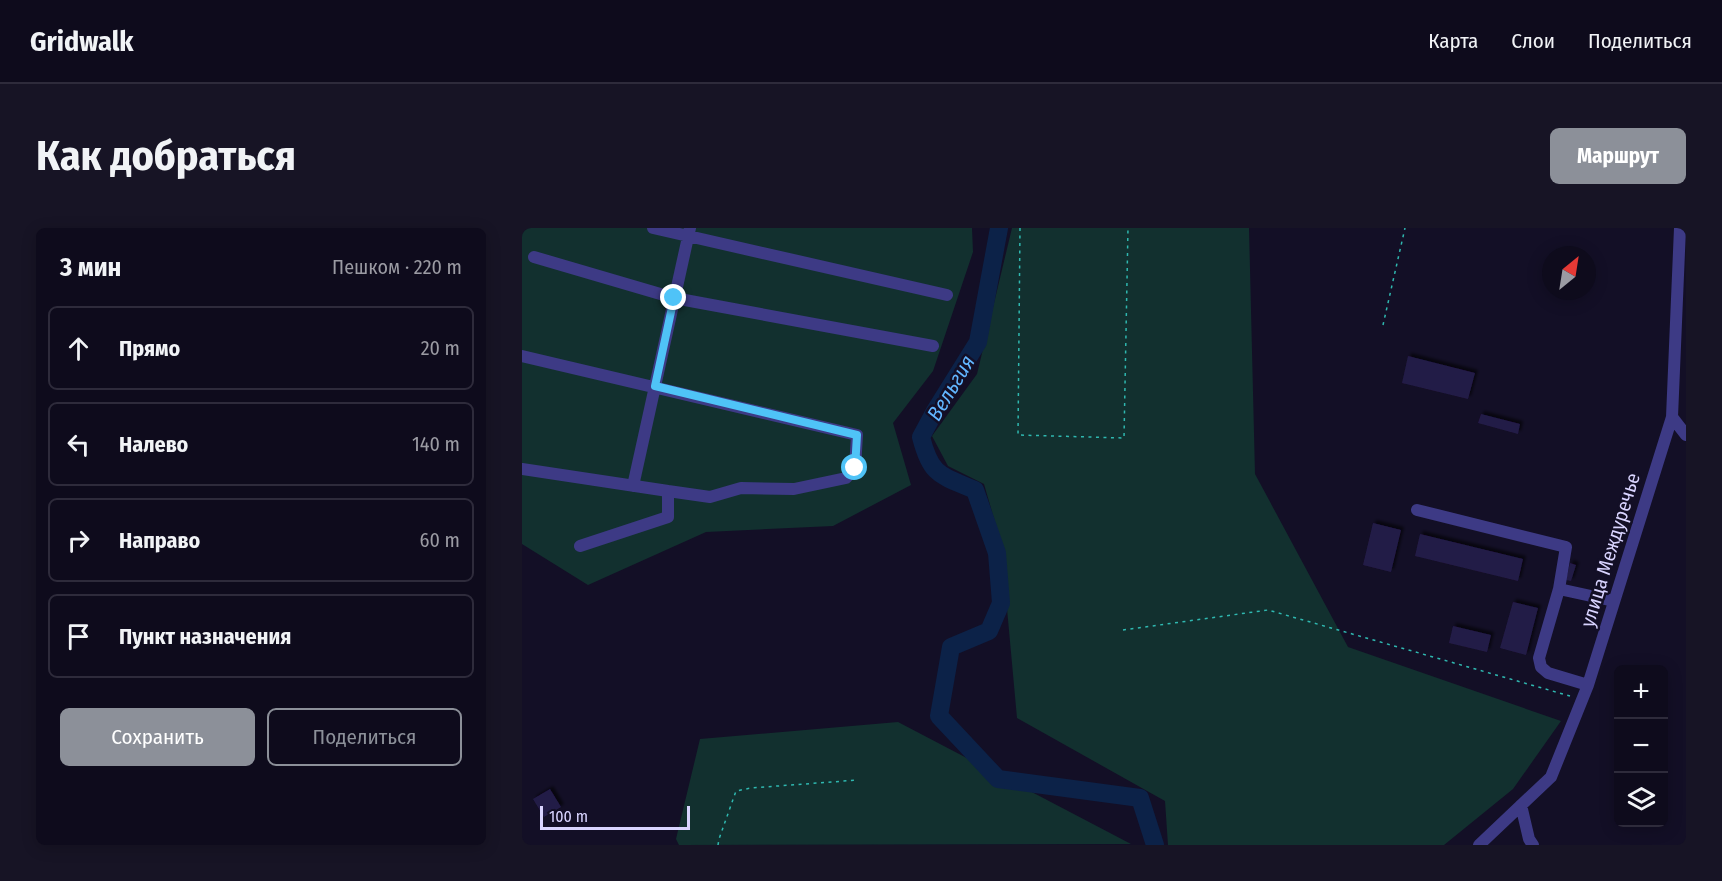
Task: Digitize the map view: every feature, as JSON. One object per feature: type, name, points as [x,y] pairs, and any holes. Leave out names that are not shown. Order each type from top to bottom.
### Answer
[{"type":"street","points":[[653,228],[689,232],[947,295]]},
{"type":"street","name":"улица Междуречье","points":[[1479,845],[1551,777],[1588,686],[1672,417],[1680,228]]},
{"type":"street","points":[[633,486],[689,232]]},
{"type":"street","points":[[534,257],[674,298],[933,346]]},
{"type":"street","points":[[522,356],[857,435],[855,468],[846,478],[794,489],[741,488],[710,497],[522,469]]},
{"type":"street","points":[[1672,417],[1686,435]]},
{"type":"street","points":[[580,546],[668,517],[668,491]]},
{"type":"street","points":[[1417,510],[1566,547],[1559,589],[1539,658],[1541,667],[1548,673],[1588,686]]},
{"type":"street","points":[[1559,589],[1614,601]]},
{"type":"street","points":[[1521,805],[1529,839],[1533,845]]},
{"type":"path","points":[[1020,228],[1018,435],[1124,438],[1128,228]]},
{"type":"path","points":[[1383,325],[1405,228]]},
{"type":"path","points":[[1123,630],[1268,610],[1583,699]]},
{"type":"path","points":[[718,845],[736,791],[858,780]]},
{"type":"green space","points":[[522,228],[972,228],[973,252],[933,371],[893,423],[911,485],[833,526],[706,532],[588,585],[522,544]]},
{"type":"green space","points":[[1012,228],[1249,228],[1255,474],[1348,647],[1561,721],[1513,789],[1444,845],[1168,845],[1165,801],[1017,718],[1001,543],[984,484],[948,466],[932,436],[977,374]]},
{"type":"green space","points":[[898,722],[1131,844],[679,845],[676,839],[700,739]]},
{"type":"building","points":[[1408,356],[1475,373],[1468,399],[1402,383]]},
{"type":"building","points":[[1481,414],[1520,424],[1518,434],[1478,423]]},
{"type":"building","points":[[1373,523],[1401,530],[1391,572],[1363,565]]},
{"type":"building","points":[[1420,534],[1523,559],[1518,581],[1415,556]]},
{"type":"building","points":[[1570,563],[1576,565],[1571,581],[1566,580]]},
{"type":"building","points":[[1513,602],[1538,608],[1526,655],[1500,648]]},
{"type":"building","points":[[1453,626],[1491,635],[1487,652],[1449,643]]},
{"type":"building","points":[[550,789],[561,807],[544,817],[533,799]]},
{"type":"waterway","name":"Вельгия","points":[[999,228],[978,342],[921,437],[929,460],[939,473],[975,490],[997,553],[1001,603],[989,631],[951,647],[939,716],[998,779],[1140,798],[1155,845]]},
{"type":"route","points":[[674,298],[655,386],[857,435],[855,468]]}]
